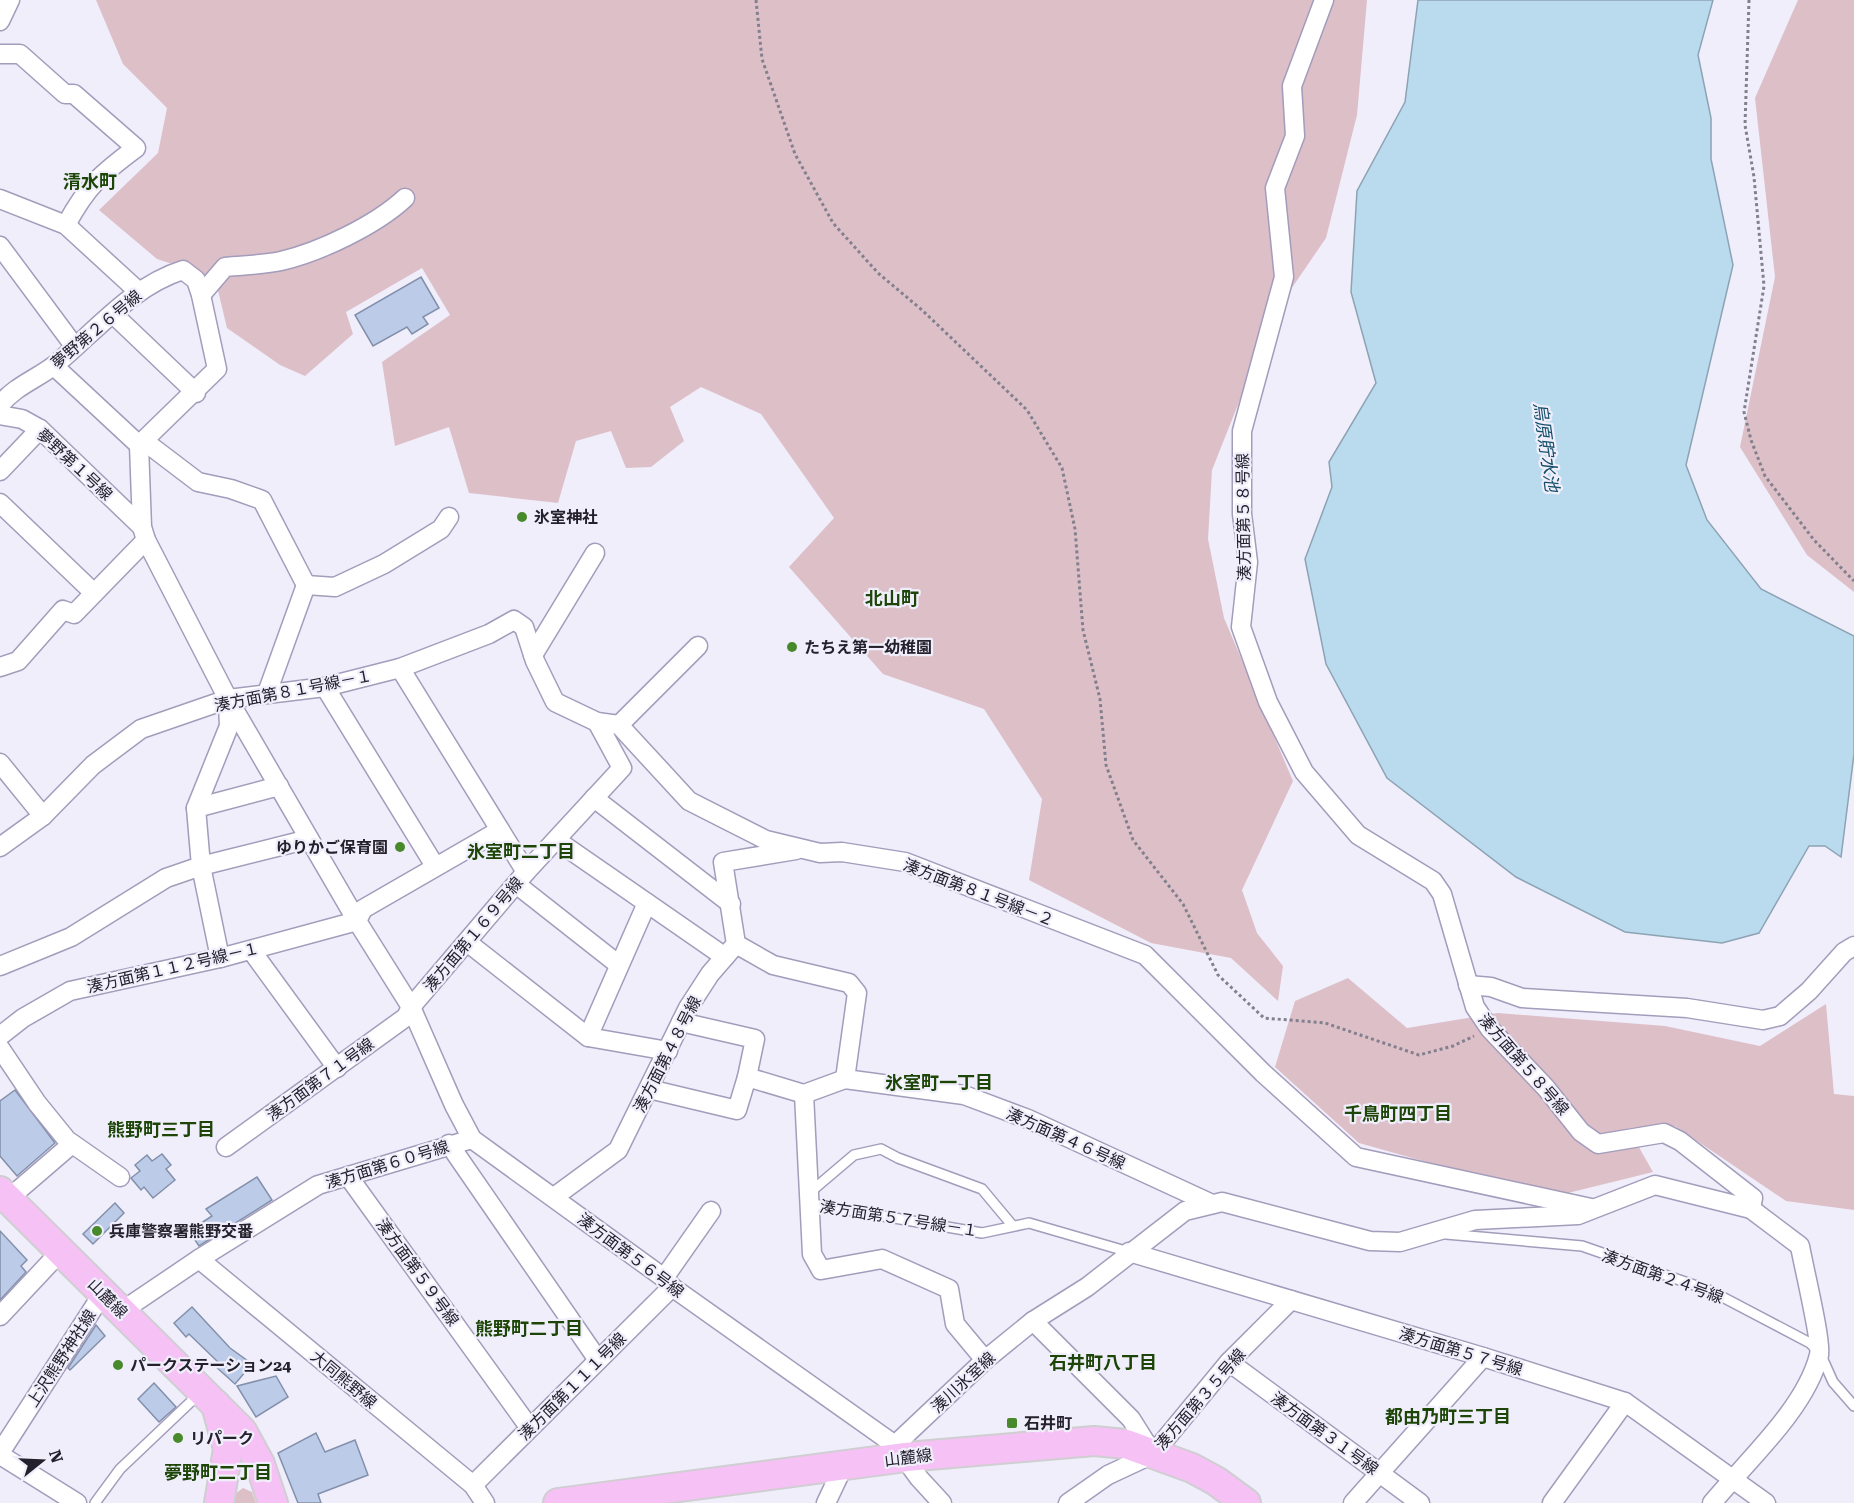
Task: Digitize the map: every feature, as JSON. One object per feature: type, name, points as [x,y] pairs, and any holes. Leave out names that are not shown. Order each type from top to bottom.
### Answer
[{"type":"main road","name":"山麓線","points":[[4,1195],[242,1431],[260,1464],[273,1503]]},
{"type":"main road","points":[[209,1398],[228,1449],[219,1503]]},
{"type":"main road","name":"山麓線","points":[[558,1503],[844,1465],[901,1451],[1094,1441],[1126,1444],[1192,1468],[1216,1481],[1246,1503]]},
{"type":"street","points":[[0,21],[10,0]]},
{"type":"street","name":"湊方面第５８号線","points":[[1324,0],[1292,86],[1295,136],[1275,188],[1284,277],[1242,431],[1242,514],[1248,562],[1241,627],[1268,702],[1304,772],[1358,835],[1433,881],[1442,894],[1475,1006],[1490,1029],[1546,1088],[1581,1132],[1598,1144],[1664,1133],[1680,1141],[1753,1198],[1751,1209]]},
{"type":"street","points":[[0,54],[20,54],[26,58],[65,94],[74,94],[136,148],[100,175],[84,193],[66,225]]},
{"type":"street","points":[[0,667],[18,661],[63,610],[74,614],[94,594],[144,534],[142,443],[196,393],[217,369],[198,288],[225,267],[281,261],[348,236],[390,213],[405,198]]},
{"type":"street","points":[[0,199],[66,225],[139,291]]},
{"type":"street","points":[[0,246],[75,347]]},
{"type":"street","name":"夢野第２６号線","points":[[3,392],[54,366],[139,291],[167,275],[183,270],[198,288]]},
{"type":"street","points":[[113,314],[196,393]]},
{"type":"street","points":[[54,366],[142,443],[198,482],[231,489],[262,500],[306,585],[267,693]]},
{"type":"street","name":"夢野第１号線","points":[[0,415],[22,419],[40,429],[144,534]]},
{"type":"street","points":[[0,471],[40,429]]},
{"type":"street","points":[[0,503],[94,594]]},
{"type":"street","points":[[306,585],[335,586],[384,564],[441,529],[449,517]]},
{"type":"street","name":"湊方面第５６号線","points":[[144,534],[228,699],[357,921],[411,1007],[454,1105],[472,1139],[901,1451],[942,1503]]},
{"type":"street","points":[[595,553],[533,655],[555,702],[597,722],[619,725],[698,646]]},
{"type":"street","name":"湊方面第８１号線－１","points":[[0,847],[43,816],[93,765],[141,729],[228,699],[325,687],[400,668],[489,634],[514,620],[524,627],[533,655]]},
{"type":"street","points":[[400,668],[500,830],[521,878],[619,965]]},
{"type":"street","points":[[325,687],[435,866]]},
{"type":"street","points":[[220,958],[201,866],[196,807],[230,726],[228,699]]},
{"type":"street","name":"湊方面第１６９号線","points":[[411,1007],[521,878],[622,768],[597,722]]},
{"type":"street","name":"湊方面第８１号線－２","points":[[619,725],[688,801],[766,840],[804,849],[904,862],[1144,955],[1263,1073],[1356,1157],[1594,1209]]},
{"type":"street","points":[[0,763],[43,816]]},
{"type":"street","points":[[196,807],[279,786]]},
{"type":"street","points":[[594,798],[731,904]]},
{"type":"street","points":[[357,921],[363,909],[500,830]]},
{"type":"street","points":[[0,966],[70,937],[166,878],[201,866],[309,839]]},
{"type":"street","points":[[556,840],[647,903],[730,950],[773,965],[849,983],[858,993],[845,1079]]},
{"type":"street","points":[[730,950],[731,904],[723,862],[804,849]]},
{"type":"street","points":[[588,1037],[647,903]]},
{"type":"street","name":"湊方面第１１２号線－１","points":[[0,1036],[23,1018],[70,992],[220,958],[357,921]]},
{"type":"street","points":[[467,942],[588,1037],[668,1051]]},
{"type":"street","points":[[1468,985],[1491,987],[1521,998],[1686,1008],[1763,1020],[1780,1016],[1809,991],[1844,951],[1854,946]]},
{"type":"street","points":[[251,950],[337,1068]]},
{"type":"street","name":"湊方面第４８号線","points":[[554,1197],[618,1150],[681,1022],[710,974],[730,950]]},
{"type":"street","name":"湊方面第７１号線","points":[[226,1147],[406,1017],[411,1007]]},
{"type":"street","points":[[649,1089],[737,1110],[755,1039],[681,1022]]},
{"type":"street","points":[[0,1048],[38,1103],[72,1144],[120,1177]]},
{"type":"street","points":[[747,1077],[804,1094],[807,1199],[812,1254],[821,1270],[882,1259],[949,1289],[955,1324],[985,1360]]},
{"type":"street","name":"湊方面第４６号線","points":[[804,1094],[845,1079],[963,1095],[1028,1119],[1212,1204]]},
{"type":"street","name":"湊方面第６０号線","points":[[112,1302],[199,1259],[318,1185],[472,1139]]},
{"type":"street","points":[[4,1195],[72,1144]]},
{"type":"street","points":[[449,1144],[598,1360]]},
{"type":"street","name":"湊方面第５９号線","points":[[348,1176],[529,1427]]},
{"type":"street","points":[[1152,1454],[1131,1419],[1033,1321],[1087,1287],[1129,1252],[1185,1211],[1222,1202],[1370,1241],[1400,1242],[1475,1220],[1578,1215],[1655,1185],[1751,1209],[1800,1246],[1820,1353],[1801,1396],[1780,1426],[1712,1503]]},
{"type":"street","name":"湊方面第１１１号線","points":[[472,1485],[598,1360],[668,1282],[711,1211]]},
{"type":"street","points":[[0,1317],[61,1251]]},
{"type":"street","name":"湊方面第５７号線","points":[[1129,1252],[1483,1357],[1625,1402],[1766,1503]]},
{"type":"street","name":"大同熊野線","points":[[199,1259],[472,1485],[485,1503]]},
{"type":"street","name":"湊方面第３５号線","points":[[1068,1503],[1108,1475],[1152,1454],[1229,1362],[1291,1300]]},
{"type":"street","name":"上沢熊野神社線","points":[[0,1454],[112,1302]]},
{"type":"street","name":"湊川氷室線","points":[[901,1451],[985,1360],[1033,1321]]},
{"type":"street","points":[[1353,1503],[1483,1357]]},
{"type":"street","name":"湊方面第３１号線","points":[[1229,1362],[1420,1503]]},
{"type":"street","points":[[1552,1503],[1625,1402]]},
{"type":"street","points":[[0,1454],[77,1503]]},
{"type":"street","points":[[826,1503],[844,1465]]},
{"type":"lane","points":[[807,1199],[854,1155],[881,1149],[898,1158],[982,1189],[1012,1225]]},
{"type":"lane","name":"湊方面第５７号線－１","points":[[807,1199],[982,1233],[1029,1223],[1129,1252]]},
{"type":"lane","name":"湊方面第２４号線","points":[[1429,1232],[1582,1246],[1711,1291],[1810,1343],[1820,1353],[1833,1382],[1854,1406]]},
{"type":"lane","points":[[95,1503],[120,1469],[209,1398]]},
{"type":"path","points":[[756,0],[762,59],[795,154],[834,224],[878,273],[922,310],[1027,410],[1062,468],[1075,529],[1083,630],[1100,699],[1106,765],[1133,840],[1183,904],[1218,975],[1264,1018],[1325,1023],[1419,1055],[1453,1046],[1490,1029]]},
{"type":"path","points":[[1749,0],[1745,125],[1754,177],[1764,286],[1744,412],[1751,440],[1765,476],[1814,540],[1854,581]]},
{"type":"shaded area","points":[[96,0],[1367,0],[1357,115],[1326,238],[1274,314],[1212,470],[1208,539],[1224,618],[1293,781],[1242,890],[1257,933],[1283,966],[1278,1001],[1231,958],[1151,943],[1029,880],[1042,799],[984,709],[883,674],[789,567],[834,518],[761,414],[701,387],[670,407],[684,441],[651,467],[626,468],[611,431],[576,441],[558,503],[469,493],[449,427],[395,446],[382,362],[450,315],[422,268],[346,312],[353,334],[305,376],[280,365],[227,328],[215,278],[157,259],[99,210],[158,153],[167,108],[123,64]]},
{"type":"shaded area","points":[[1798,0],[1854,0],[1854,592],[1807,555],[1740,447],[1775,277],[1755,98]]},
{"type":"shaded area","points":[[1348,978],[1407,1028],[1498,1013],[1665,1026],[1760,1046],[1826,1004],[1834,1094],[1854,1096],[1854,1210],[1786,1201],[1675,1126],[1628,1128],[1653,1172],[1568,1193],[1430,1163],[1359,1143],[1275,1067],[1295,1001]]},
{"type":"shaded area","points":[[243,1488],[252,1492],[256,1503],[232,1503],[235,1494]]},
{"type":"water","name":"烏原貯水池","points":[[1418,0],[1713,0],[1698,55],[1711,118],[1711,159],[1733,265],[1686,465],[1707,520],[1761,589],[1854,636],[1854,754],[1841,857],[1825,846],[1809,846],[1759,933],[1722,943],[1625,932],[1516,877],[1387,778],[1326,664],[1305,559],[1332,487],[1329,462],[1376,383],[1351,292],[1357,191],[1405,102]]},
{"type":"building","points":[[421,277],[439,308],[423,317],[428,324],[412,334],[407,327],[373,346],[355,315]]},
{"type":"building","points":[[15,1090],[55,1143],[17,1176],[0,1156],[0,1101]]},
{"type":"building","points":[[162,1154],[171,1165],[166,1169],[175,1180],[153,1198],[144,1187],[141,1190],[131,1178],[140,1171],[135,1165],[147,1155],[152,1161]]},
{"type":"building","points":[[257,1177],[272,1200],[199,1246],[189,1231],[212,1216],[206,1209]]},
{"type":"building","points":[[115,1203],[124,1213],[93,1244],[83,1234]]},
{"type":"building","points":[[0,1231],[27,1260],[21,1266],[26,1272],[0,1300]]},
{"type":"building","points":[[192,1307],[230,1348],[252,1364],[235,1384],[215,1366],[218,1362],[189,1334],[186,1337],[174,1323]]},
{"type":"building","points":[[96,1325],[105,1336],[70,1370],[68,1368]]},
{"type":"building","points":[[276,1376],[288,1397],[256,1417],[237,1386]]},
{"type":"building","points":[[154,1383],[176,1407],[159,1422],[138,1399]]},
{"type":"building","points":[[316,1433],[325,1452],[355,1440],[368,1475],[318,1494],[321,1503],[298,1503],[278,1453]]},
{"type":"place","name":"氷室神社","points":[[522,517]]},
{"type":"place","name":"たちえ第一幼稚園","points":[[792,647]]},
{"type":"place","name":"ゆりかご保育園","points":[[400,847]]},
{"type":"place","name":"兵庫警察署熊野交番","points":[[97,1231]]},
{"type":"place","name":"パークステーション24","points":[[118,1365]]},
{"type":"place","name":"石井町","points":[[1012,1423]]},
{"type":"place","name":"リパーク","points":[[178,1438]]},
{"type":"district","name":"清水町","points":[[90,182]]},
{"type":"district","name":"北山町","points":[[892,599]]},
{"type":"district","name":"氷室町二丁目","points":[[521,852]]},
{"type":"district","name":"氷室町一丁目","points":[[939,1083]]},
{"type":"district","name":"千鳥町四丁目","points":[[1398,1114]]},
{"type":"district","name":"熊野町三丁目","points":[[161,1130]]},
{"type":"district","name":"熊野町二丁目","points":[[529,1329]]},
{"type":"district","name":"石井町八丁目","points":[[1103,1363]]},
{"type":"district","name":"都由乃町三丁目","points":[[1448,1417]]},
{"type":"district","name":"夢野町二丁目","points":[[218,1473]]}]
